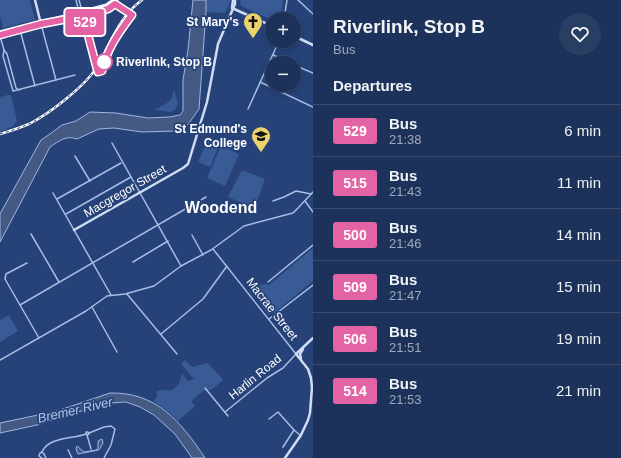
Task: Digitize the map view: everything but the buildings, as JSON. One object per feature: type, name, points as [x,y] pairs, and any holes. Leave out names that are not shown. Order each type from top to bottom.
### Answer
[{"type":"main road","points":[[41,24],[47,21],[107,5],[115,1]]},
{"type":"main road","points":[[0,35],[108,9],[115,1]]},
{"type":"main road","points":[[81,12],[82,16]]},
{"type":"street","points":[[35,0],[56,81]]},
{"type":"street","points":[[76,0],[81,12]]},
{"type":"street","points":[[79,0],[81,12]]},
{"type":"street","points":[[234,0],[232,8],[265,23]]},
{"type":"street","points":[[285,12],[287,0]]},
{"type":"street","points":[[298,0],[313,14]]},
{"type":"street","name":"Macgregor Street","points":[[74,230],[185,167],[190,160],[204,114],[218,44],[232,8]]},
{"type":"street","points":[[82,16],[97,69]]},
{"type":"street","points":[[82,16],[94,72]]},
{"type":"street","points":[[20,30],[35,86]]},
{"type":"street","points":[[0,35],[4,50],[7,54],[16,88],[20,90]]},
{"type":"street","points":[[301,39],[313,45]]},
{"type":"street","points":[[248,109],[276,48]]},
{"type":"street","points":[[4,50],[3,56],[13,92],[75,75]]},
{"type":"street","points":[[301,68],[313,73]]},
{"type":"street","points":[[260,82],[313,106]]},
{"type":"street","points":[[112,143],[181,266]]},
{"type":"street","points":[[75,156],[90,180]]},
{"type":"street","points":[[57,199],[122,162]]},
{"type":"street","points":[[66,215],[131,177]]},
{"type":"street","points":[[0,360],[92,307],[103,298],[154,286],[181,266],[214,249],[244,226],[291,214],[312,193],[298,190],[284,197],[273,200]]},
{"type":"street","points":[[53,193],[111,295]]},
{"type":"street","points":[[20,305],[206,197]]},
{"type":"street","points":[[305,201],[313,212]]},
{"type":"street","points":[[31,234],[59,282]]},
{"type":"street","points":[[192,235],[203,255]]},
{"type":"street","points":[[133,262],[168,241]]},
{"type":"street","points":[[268,282],[313,245]]},
{"type":"street","name":"Macrae Street","points":[[214,249],[301,360],[310,373],[312,381]]},
{"type":"street","points":[[27,263],[5,276],[5,279],[39,338]]},
{"type":"street","points":[[161,334],[203,299],[227,266]]},
{"type":"street","points":[[269,319],[313,285]]},
{"type":"street","points":[[127,293],[177,354]]},
{"type":"street","points":[[92,307],[117,352]]},
{"type":"street","name":"Harlin Road","points":[[225,412],[267,378],[283,368],[313,338]]},
{"type":"street","points":[[301,360],[301,353],[310,341]]},
{"type":"street","points":[[286,458],[301,435],[309,416],[312,381]]},
{"type":"street","points":[[205,388],[228,416]]},
{"type":"street","points":[[269,419],[278,412],[294,430],[301,435]]},
{"type":"street","points":[[40,458],[44,456],[44,448],[52,442],[88,434],[104,427],[111,426],[115,429],[111,445],[104,458]]},
{"type":"street","points":[[283,446],[294,430]]},
{"type":"street","points":[[88,434],[91,450]]},
{"type":"street","points":[[68,450],[72,458]]},
{"type":"street","points":[[40,458],[39,455],[43,453]]},
{"type":"street","points":[[43,453],[46,458]]},
{"type":"shaded area","points":[[0,0],[30,0],[35,20],[3,28],[0,16]]},
{"type":"shaded area","points":[[206,0],[231,0],[225,13],[206,12]]},
{"type":"shaded area","points":[[240,0],[283,0],[282,12],[265,12],[265,17],[241,6]]},
{"type":"shaded area","points":[[174,89],[178,104],[175,110],[170,112],[154,110],[172,98]]},
{"type":"shaded area","points":[[11,95],[17,121],[13,126],[0,132],[0,97]]},
{"type":"shaded area","points":[[208,140],[219,145],[210,167],[198,162]]},
{"type":"shaded area","points":[[221,146],[239,154],[225,186],[207,178]]},
{"type":"shaded area","points":[[242,170],[265,179],[257,201],[247,205],[228,197]]},
{"type":"shaded area","points":[[313,248],[313,281],[274,313],[268,314],[251,291],[259,285],[269,285]]},
{"type":"shaded area","points":[[9,315],[18,331],[0,342],[0,320]]},
{"type":"shaded area","points":[[185,360],[192,367],[208,363],[223,380],[211,390],[203,391],[191,401],[195,406],[178,421],[170,413],[153,401],[157,397],[156,392],[159,390],[170,390],[176,387],[180,382],[182,373],[188,381],[194,379],[181,364]]},
{"type":"water","points":[[193,0],[206,0],[206,12],[199,109],[187,126],[177,131],[142,132],[114,128],[99,129],[77,139],[66,138],[56,143],[50,147],[0,242],[0,214],[41,140],[62,125],[76,121],[90,112],[116,113],[148,118],[180,115],[183,111],[183,80],[188,50]]},
{"type":"water","name":"Bremer River","points":[[110,393],[127,394],[141,398],[166,412],[177,421],[205,458],[192,458],[175,434],[154,415],[140,407],[126,402],[111,403],[37,425],[0,433],[0,423],[57,411]]},
{"type":"water","points":[[102,439],[103,443],[99,450],[78,454],[76,449],[77,446],[84,452],[96,450],[98,448],[98,441]]},
{"type":"railway","points":[[0,134],[29,124],[57,106],[77,90],[93,73],[121,22],[142,0]]},
{"type":"bus line","name":"529","points":[[0,35],[41,24],[83,16],[99,72],[102,71],[110,49],[118,34],[132,15],[115,4],[108,9],[87,15]]},
{"type":"place","name":"St Mary's","points":[[253,39]]},
{"type":"place","name":"Riverlink, Stop B","points":[[104,62]]},
{"type":"place","name":"St Edmund's College","points":[[261,153]]},
{"type":"district","name":"Woodend","points":[[221,207]]}]
